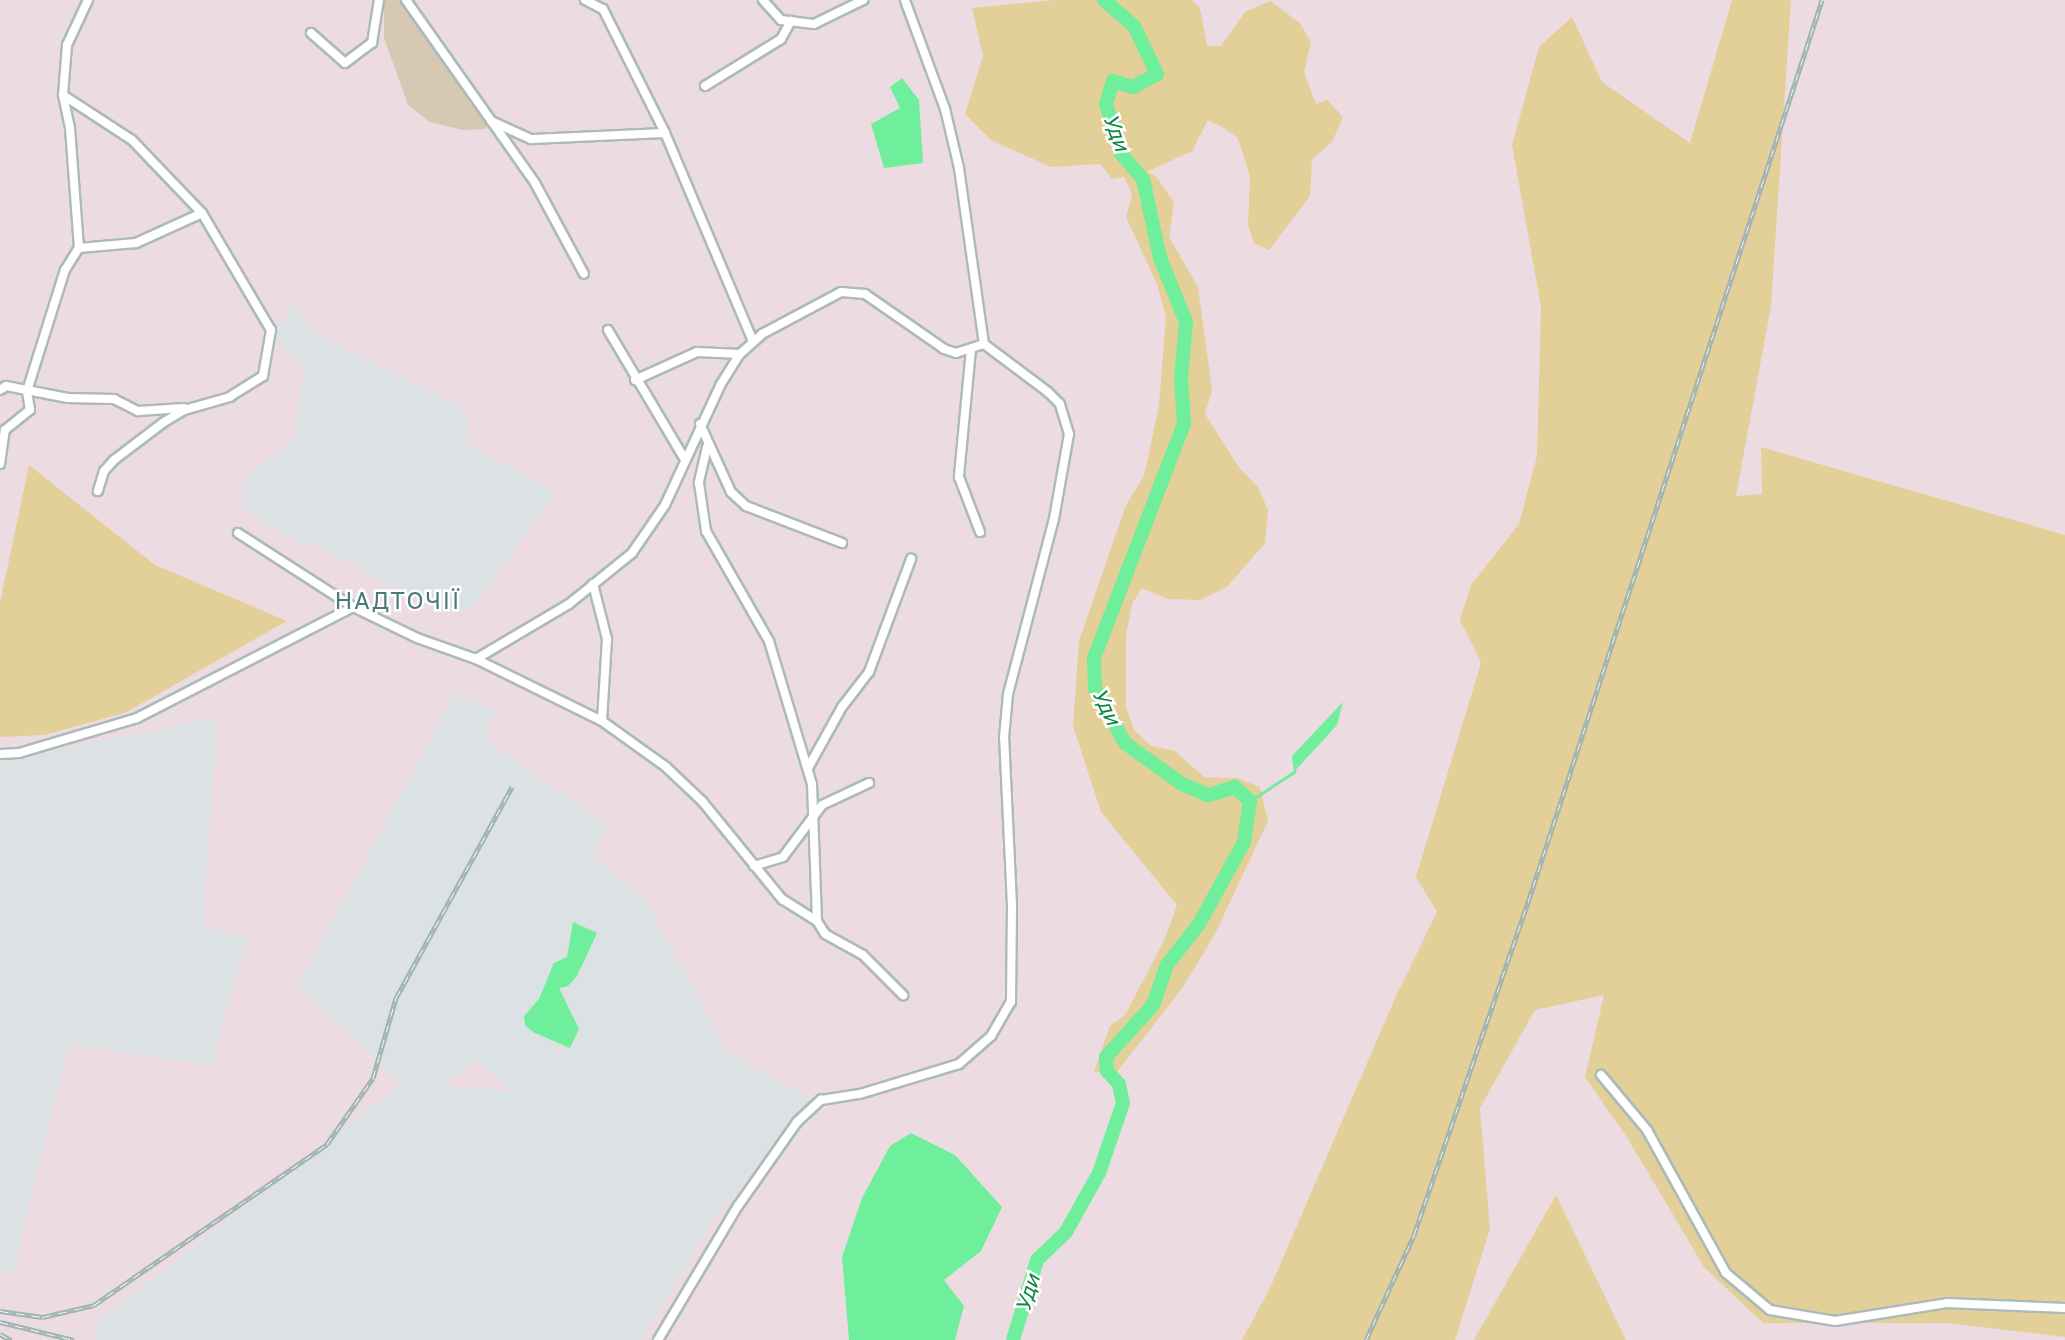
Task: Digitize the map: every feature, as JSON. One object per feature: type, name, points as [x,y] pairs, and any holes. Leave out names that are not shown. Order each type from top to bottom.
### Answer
[{"type":"street","points":[[0,464],[5,430],[30,410],[27,391],[65,270],[79,248],[71,128],[63,95],[67,45],[88,0]]},
{"type":"street","points":[[312,33],[345,63],[372,43],[379,0]]},
{"type":"street","points":[[406,0],[542,194],[584,274]]},
{"type":"street","points":[[585,0],[604,9],[666,134],[753,341]]},
{"type":"street","points":[[763,0],[781,20],[814,24],[863,0]]},
{"type":"street","points":[[659,1340],[738,1206],[797,1122],[821,1100],[860,1094],[959,1064],[991,1036],[1011,1002],[1012,917],[1004,764],[1008,694],[1054,519],[1069,434],[1060,404],[1048,391],[984,344],[959,168],[946,109],[905,0]]},
{"type":"street","points":[[705,86],[781,39],[791,21]]},
{"type":"street","points":[[0,390],[6,386],[68,398],[114,399],[138,411],[191,408],[230,397],[262,376],[271,330],[202,213],[132,140],[63,95]]},
{"type":"street","points":[[488,120],[531,139],[666,134]]},
{"type":"street","points":[[79,248],[136,243],[202,213]]},
{"type":"street","points":[[476,659],[569,604],[632,553],[665,505],[699,424],[740,354],[753,341],[841,292],[864,295],[944,349],[957,353],[984,344]]},
{"type":"street","points":[[608,330],[635,380],[684,458]]},
{"type":"street","points":[[971,349],[959,477],[980,532]]},
{"type":"street","points":[[635,380],[697,352],[740,354]]},
{"type":"street","points":[[98,491],[104,471],[114,460],[191,408]]},
{"type":"street","points":[[699,424],[707,447],[731,492],[746,506],[842,543]]},
{"type":"street","points":[[707,447],[699,483],[706,531],[769,641],[808,768],[817,921]]},
{"type":"street","points":[[238,533],[353,607],[417,638],[476,659],[602,721],[666,766],[702,802],[782,899],[817,921],[825,934],[863,955],[903,995]]},
{"type":"street","points":[[808,768],[842,707],[869,672],[911,559]]},
{"type":"street","points":[[593,584],[607,639],[602,721]]},
{"type":"street","points":[[0,754],[19,753],[137,718],[353,607]]},
{"type":"street","points":[[754,866],[783,857],[822,805],[869,783]]},
{"type":"street","points":[[1601,1075],[1647,1130],[1726,1273],[1770,1310],[1835,1321],[1947,1303],[2065,1308]]},
{"type":"shaded area","points":[[384,0],[405,0],[488,124],[485,129],[463,130],[430,122],[408,105],[384,38]]},
{"type":"shaded area","points":[[1054,0],[1192,0],[1200,8],[1207,46],[1221,46],[1245,12],[1270,1],[1300,23],[1311,42],[1304,72],[1316,104],[1327,100],[1343,117],[1332,142],[1312,159],[1310,196],[1269,250],[1254,243],[1248,225],[1250,176],[1238,138],[1222,127],[1208,120],[1192,151],[1147,172],[1156,176],[1174,203],[1169,237],[1198,287],[1212,390],[1205,414],[1238,466],[1258,487],[1268,510],[1265,543],[1227,587],[1200,600],[1168,599],[1142,588],[1132,604],[1126,635],[1126,707],[1134,730],[1151,746],[1175,751],[1204,777],[1237,778],[1260,787],[1268,821],[1215,934],[1183,987],[1117,1072],[1094,1072],[1110,1026],[1125,1015],[1164,941],[1177,905],[1101,812],[1073,726],[1079,641],[1126,505],[1144,476],[1159,405],[1166,317],[1157,284],[1126,217],[1132,194],[1124,177],[1112,179],[1100,164],[1051,167],[991,140],[965,114],[983,56],[972,8]]},
{"type":"shaded area","points":[[1732,0],[1791,0],[1771,306],[1736,496],[1762,494],[1761,447],[2065,535],[2065,1337],[1947,1323],[1763,1323],[1704,1267],[1628,1139],[1585,1077],[1604,995],[1535,1010],[1480,1108],[1490,1229],[1455,1340],[1242,1340],[1270,1288],[1396,996],[1437,912],[1416,877],[1481,663],[1460,620],[1471,585],[1519,524],[1537,456],[1541,307],[1512,145],[1539,47],[1572,17],[1602,82],[1690,143]]},
{"type":"shaded area","points":[[902,78],[919,100],[923,163],[884,168],[871,124],[900,108],[890,87]]},
{"type":"shaded area","points":[[293,304],[317,335],[468,411],[465,443],[555,492],[473,608],[451,613],[418,603],[311,541],[307,546],[241,509],[248,496],[241,493],[242,486],[253,469],[285,450],[293,437],[305,369],[273,337]]},
{"type":"shaded area","points":[[29,465],[155,565],[287,621],[125,713],[44,735],[0,737],[0,603]]},
{"type":"shaded area","points":[[455,694],[495,711],[485,739],[607,826],[569,897],[592,857],[645,898],[726,1052],[812,1100],[714,1218],[641,1340],[97,1340],[94,1325],[401,1084],[298,985]],"holes":[[[477,1062],[513,1091],[439,1086]]]},
{"type":"shaded area","points":[[1343,702],[1337,725],[1294,772],[1292,756]]},
{"type":"shaded area","points":[[218,717],[202,926],[246,938],[212,1066],[69,1044],[13,1275],[0,1273],[0,752],[32,755]]},
{"type":"shaded area","points":[[573,922],[597,933],[577,976],[568,986],[559,988],[579,1029],[570,1048],[533,1032],[525,1025],[524,1016],[539,999],[554,963],[567,957]]},
{"type":"shaded area","points":[[911,1133],[955,1155],[1002,1207],[981,1251],[944,1280],[964,1306],[955,1340],[849,1340],[842,1257],[862,1198],[890,1146]]},
{"type":"shaded area","points":[[1556,1195],[1626,1340],[1474,1340]]},
{"type":"waterway","name":"Уди","points":[[1013,1340],[1037,1260],[1066,1232],[1099,1173],[1123,1103],[1119,1084],[1107,1071],[1106,1057],[1153,1005],[1167,965],[1199,924],[1244,842],[1250,801],[1235,787],[1208,795],[1182,784],[1125,743],[1095,689],[1094,658],[1184,423],[1181,379],[1186,322],[1160,258],[1143,179],[1121,154],[1106,104],[1113,81],[1133,87],[1157,74],[1134,26],[1104,0]]},
{"type":"waterway","points":[[1250,801],[1294,772]]},
{"type":"railway","points":[[1366,1340],[1414,1235],[1533,887],[1822,0]]},
{"type":"railway","points":[[0,1311],[43,1317],[94,1305],[327,1144],[373,1078],[396,998],[512,787]]},
{"type":"railway","points":[[0,1322],[74,1340]]},
{"type":"railway","points":[[0,1334],[11,1340]]},
{"type":"district","name":"НАДТОЧІЇ","points":[[398,600]]}]
